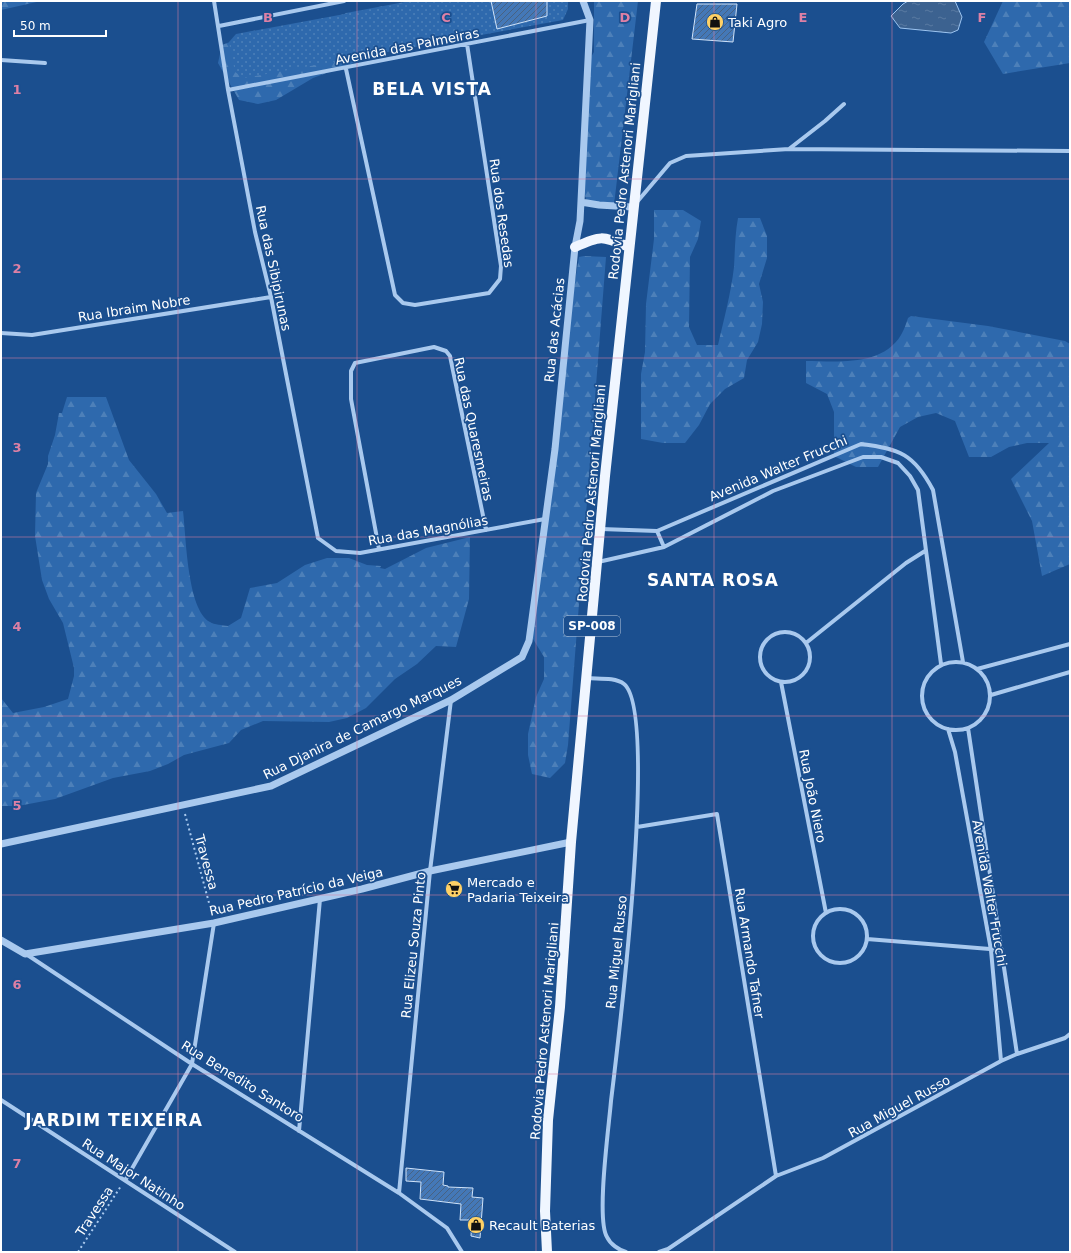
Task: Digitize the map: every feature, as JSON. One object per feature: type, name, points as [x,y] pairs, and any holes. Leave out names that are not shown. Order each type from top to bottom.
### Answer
[{"type":"main road","name":"Rodovia Pedro Astenori Marigliani","points":[[547,1252],[545,1211],[548,1120],[560,1007],[571,842],[632,207],[656,1]]},
{"type":"main road","points":[[574,247],[595,238],[609,239],[629,247]]},
{"type":"street","name":"Rua das Sibipirunas","points":[[214,1],[228,90],[255,232],[271,297],[318,538]]},
{"type":"street","points":[[219,26],[330,2],[344,1]]},
{"type":"street","points":[[583,1],[590,20]]},
{"type":"street","name":"Avenida das Palmeiras","points":[[228,90],[346,69],[590,20]]},
{"type":"street","name":"Rua das Acácias","points":[[529,642],[555,449],[574,247],[580,221],[590,20]]},
{"type":"street","name":"Rua dos Resedas","points":[[346,69],[395,295],[403,303],[415,305],[489,293],[500,279],[501,266],[467,44]]},
{"type":"street","points":[[1,60],[45,63]]},
{"type":"street","points":[[789,149],[844,104]]},
{"type":"street","points":[[581,202],[598,206],[632,207],[670,163],[686,156],[789,149],[1070,151]]},
{"type":"street","name":"Rua Ibraim Nobre","points":[[1,333],[32,335],[271,297]]},
{"type":"street","name":"Rua das Quaresmeiras","points":[[379,550],[351,399],[351,371],[356,363],[434,347],[446,351],[450,356],[459,406],[486,530]]},
{"type":"street","name":"Avenida Walter Frucchi","points":[[657,531],[861,444],[886,447],[899,452],[905,455],[922,470],[933,490],[963,662]]},
{"type":"street","name":"Avenida Walter Frucchi","points":[[598,562],[664,547],[773,492],[863,457],[881,457],[898,463],[910,476],[918,490],[941,664]]},
{"type":"street","name":"Rua das Magnólias","points":[[318,538],[336,551],[360,552],[379,550],[545,519]]},
{"type":"street","points":[[600,529],[657,531],[664,547]]},
{"type":"street","points":[[806,643],[906,563],[925,550]]},
{"type":"street","points":[[776,633],[793,633],[806,643],[810,655],[807,669],[803,675],[789,682],[781,682],[766,674],[762,668],[760,651],[763,643],[776,633]]},
{"type":"street","name":"Rua Djanira de Camargo Marques","points":[[1,844],[271,786],[451,700],[522,657],[529,642]]},
{"type":"street","points":[[977,669],[1070,644]]},
{"type":"street","points":[[951,661],[963,662],[977,669],[983,674],[989,684],[991,695],[989,705],[985,715],[968,728],[958,730],[948,729],[931,720],[922,703],[921,695],[925,679],[932,671],[941,664],[951,661]]},
{"type":"street","points":[[991,695],[1070,672]]},
{"type":"street","name":"Rua Miguel Russo","points":[[587,678],[613,680],[624,684],[630,693],[638,738],[637,848],[604,1163],[603,1217],[606,1237],[619,1250],[626,1252]]},
{"type":"street","name":"Rua João Niero","points":[[781,682],[826,913]]},
{"type":"street","name":"Rua Elizeu Souza Pinto","points":[[399,1193],[430,871],[451,700]]},
{"type":"street","name":"Avenida Walter Frucchi","points":[[968,728],[1017,1054]]},
{"type":"street","name":"Avenida Walter Frucchi","points":[[948,729],[955,752],[991,950],[1001,1061]]},
{"type":"street","name":"Rua Armando Tafner","points":[[637,826],[717,814],[776,1176]]},
{"type":"street","name":"Rua Pedro Patrício da Veiga","points":[[25,954],[214,923],[320,899],[430,871],[571,842]]},
{"type":"street","points":[[299,1131],[320,899]]},
{"type":"street","points":[[839,909],[851,911],[864,922],[867,939],[864,948],[859,955],[851,960],[833,962],[818,951],[814,942],[813,933],[816,924],[826,913],[839,909]]},
{"type":"street","points":[[126,1180],[192,1064],[214,923]]},
{"type":"street","points":[[867,939],[1002,950]]},
{"type":"street","name":"Rua Benedito Santoro","points":[[1,940],[25,954],[192,1064],[399,1193],[447,1228],[462,1252]]},
{"type":"street","name":"Rua Miguel Russo","points":[[659,1252],[668,1249],[776,1176],[823,1158],[1001,1061],[1065,1038],[1070,1034]]},
{"type":"street","name":"Rua Major Natinho","points":[[1,1100],[235,1252]]},
{"type":"path","name":"Travessa","points":[[182,805],[214,923]]},
{"type":"path","name":"Travessa","points":[[78,1252],[126,1180]]},
{"type":"green space","points":[[1,1],[41,1],[1,10]]},
{"type":"green space","points":[[410,1],[460,1],[389,50],[313,78],[276,100],[258,104],[239,100],[218,63],[222,45],[240,38],[328,24],[346,13]]},
{"type":"green space","points":[[415,1],[568,1],[568,9],[563,20],[244,78],[235,72],[229,42],[236,34]]},
{"type":"green space","points":[[594,1],[638,1],[614,205],[589,205],[581,187],[590,59],[594,52]]},
{"type":"green space","points":[[1003,1],[1070,1],[1070,63],[1003,74],[984,42]]},
{"type":"green space","points":[[654,210],[683,210],[701,221],[698,239],[690,257],[689,327],[697,345],[718,345],[733,277],[738,218],[760,218],[767,236],[767,258],[759,284],[763,302],[762,324],[758,342],[747,360],[744,378],[725,389],[710,404],[699,425],[685,443],[663,443],[641,439],[641,374],[645,352],[646,304],[654,239]]},
{"type":"green space","points":[[579,257],[606,257],[568,745],[565,763],[550,778],[532,774],[528,755],[528,734],[536,697],[544,679],[544,657],[533,639],[533,617],[573,293]]},
{"type":"green space","points":[[911,316],[988,326],[1065,341],[1070,344],[1070,564],[1042,576],[1032,521],[1011,479],[1049,443],[1027,443],[1009,447],[991,457],[969,457],[955,421],[936,413],[918,417],[900,427],[878,467],[856,467],[834,456],[834,412],[827,394],[806,383],[806,361],[858,360],[882,353],[893,345],[901,335],[908,318]]},
{"type":"green space","points":[[67,397],[106,397],[129,460],[156,494],[167,513],[183,511],[192,588],[196,603],[202,615],[210,622],[228,626],[241,618],[250,588],[277,583],[305,565],[327,558],[349,558],[367,565],[381,566],[380,568],[385,569],[426,548],[470,537],[469,599],[456,647],[436,646],[417,664],[395,679],[366,708],[347,718],[329,722],[263,721],[241,730],[229,743],[184,755],[168,764],[150,771],[113,778],[55,799],[18,806],[1,806],[1,698],[13,713],[44,707],[68,699],[74,676],[74,668],[63,623],[49,599],[42,580],[35,536],[36,493],[48,464],[48,456],[55,435],[59,413],[62,413]]},
{"type":"water","points":[[908,1],[955,1],[962,17],[958,30],[951,33],[900,28],[891,16]]},
{"type":"building","points":[[491,1],[547,1],[547,16],[497,29]]},
{"type":"building","name":"Taki Agro","points":[[697,4],[737,4],[733,42],[692,39]]},
{"type":"building","points":[[406,1168],[444,1172],[443,1185],[448,1187],[473,1188],[472,1197],[483,1198],[480,1238],[471,1236],[472,1220],[460,1220],[461,1204],[420,1199],[421,1182],[406,1181]]},
{"type":"place","name":"Taki Agro","points":[[715,22]]},
{"type":"place","name":"Mercado e Padaria Teixeira","points":[[454,889]]},
{"type":"place","name":"Recault Baterias","points":[[476,1225]]},
{"type":"district","name":"BELA VISTA","points":[[432,89]]},
{"type":"district","name":"SANTA ROSA","points":[[713,580]]},
{"type":"district","name":"JARDIM TEIXEIRA","points":[[114,1120]]}]
